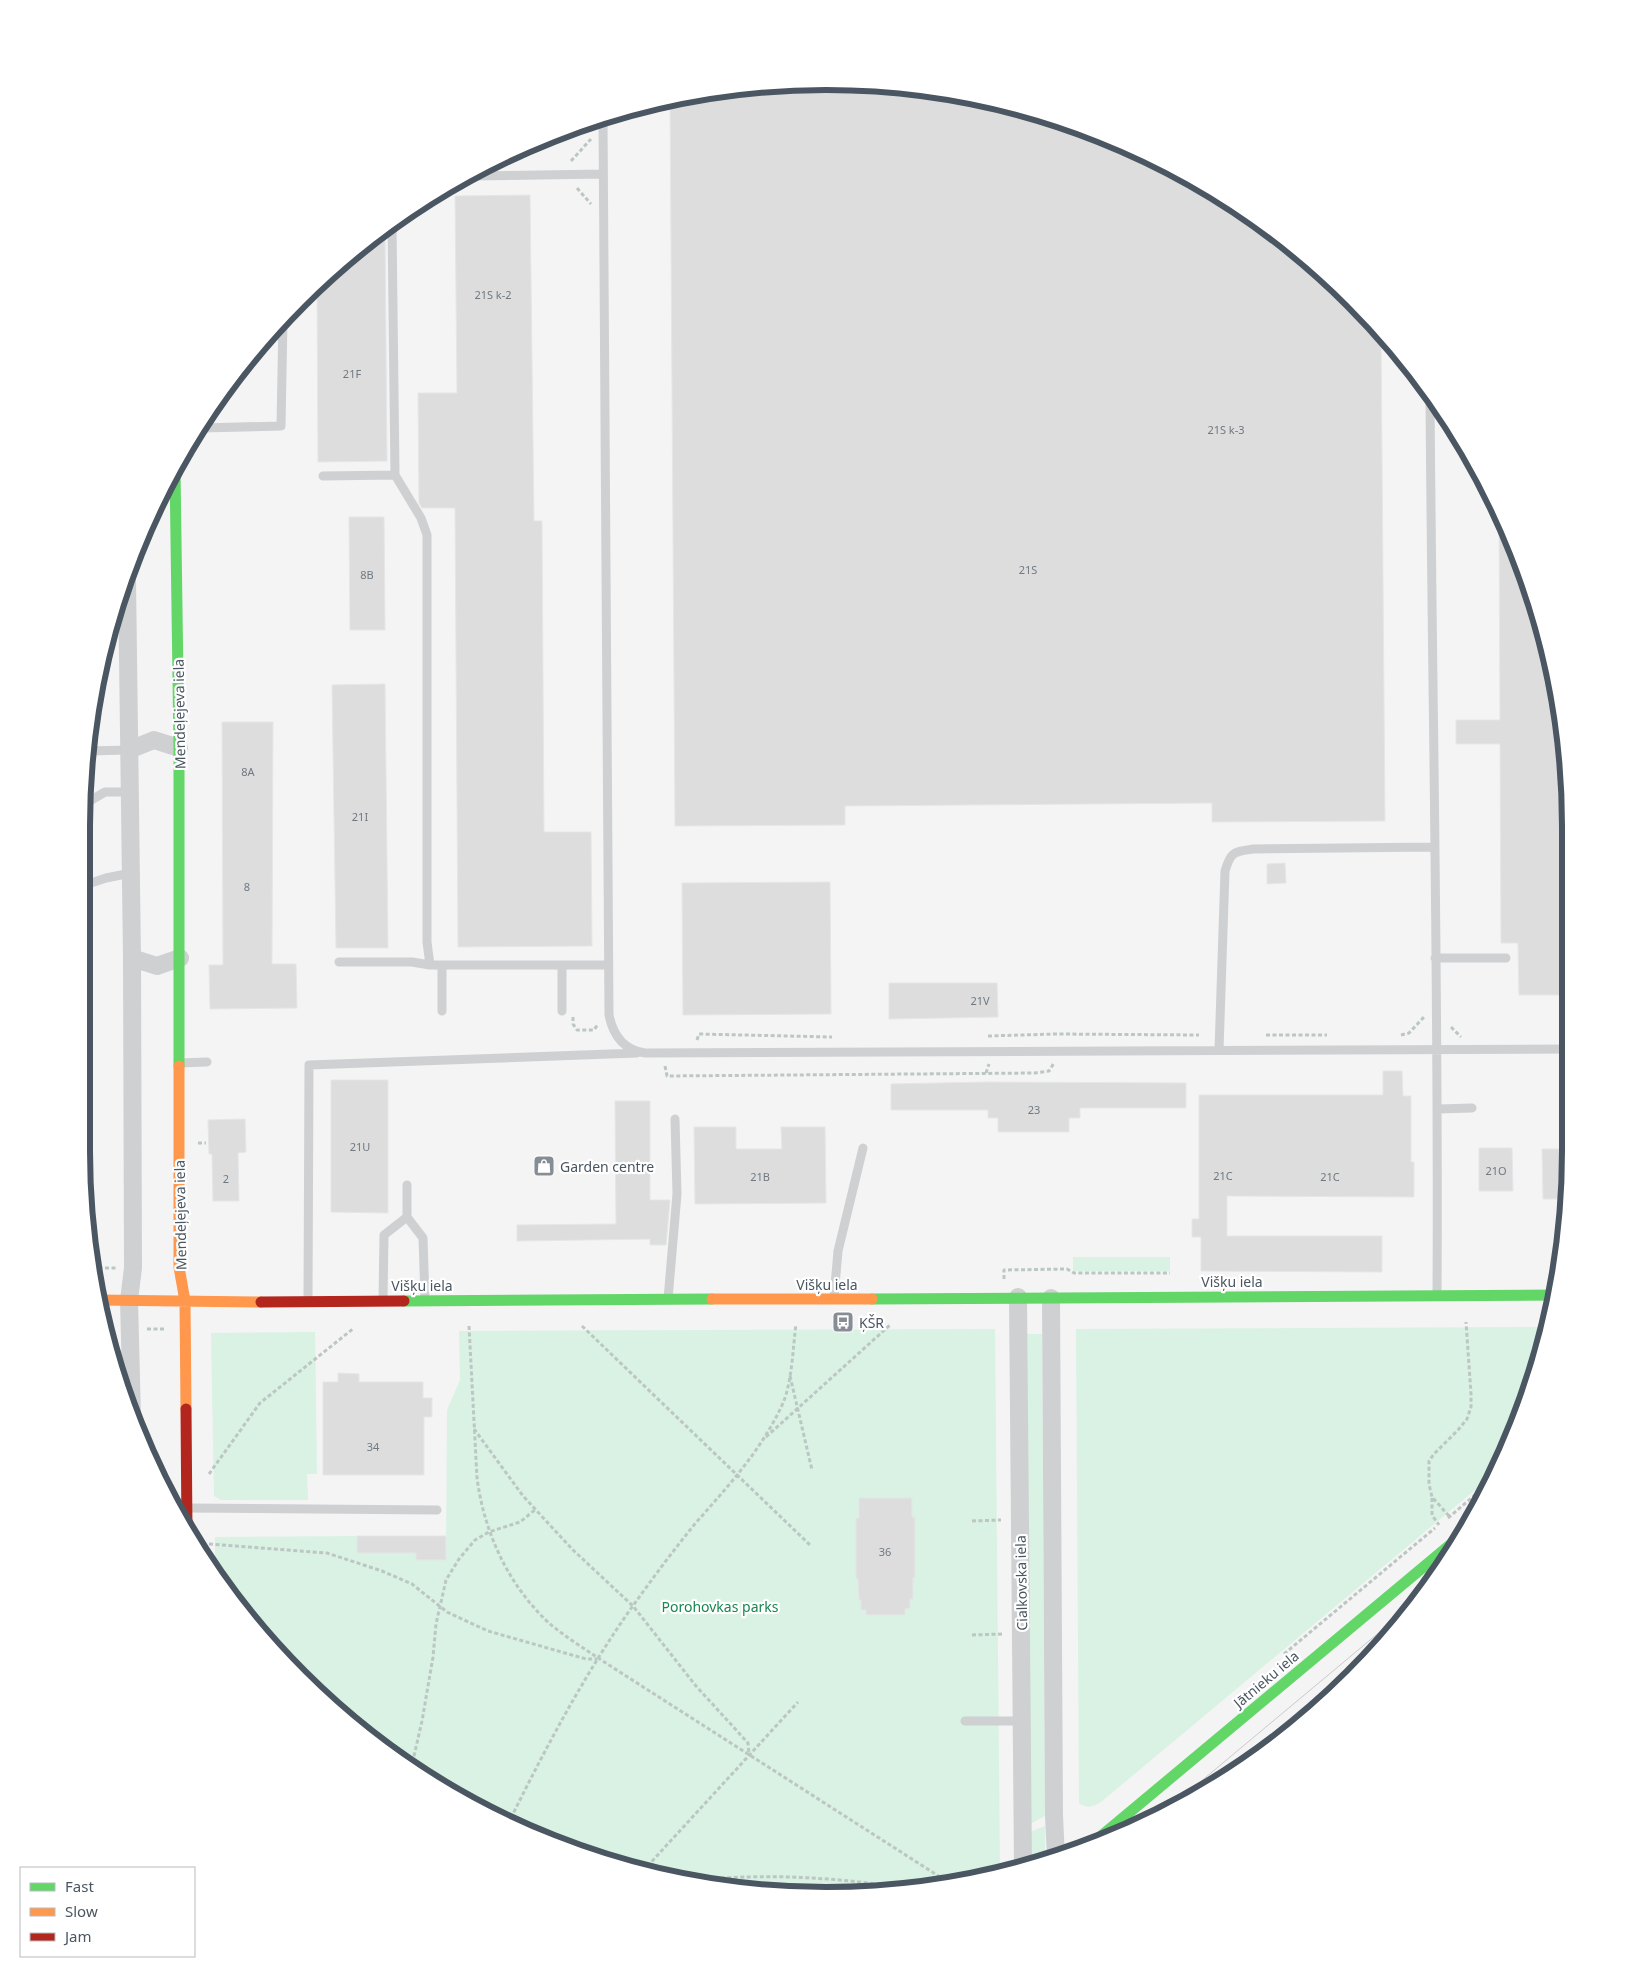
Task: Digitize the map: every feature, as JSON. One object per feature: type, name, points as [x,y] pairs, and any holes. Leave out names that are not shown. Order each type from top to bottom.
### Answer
[{"type":"street","name":"Mendeļejeva iela","points":[[175,483],[179,748],[179,1267],[186,1300],[187,1515]]},
{"type":"street","points":[[126,598],[132,958],[133,1268],[129,1300],[131,1394]]},
{"type":"street","points":[[129,750],[154,740],[179,748]]},
{"type":"street","points":[[132,958],[157,966],[180,958]]},
{"type":"street","name":"Višķu iela","points":[[105,1300],[668,1300],[1548,1294]]},
{"type":"street","name":"Cialkovska iela","points":[[1018,1297],[1023,1860]]},
{"type":"street","points":[[1051,1298],[1056,1850]]},
{"type":"street","name":"Jātnieku iela","points":[[1107,1832],[1443,1551]]},
{"type":"lane","points":[[603,125],[608,1015],[611,1027],[623,1044],[637,1052],[645,1053]]},
{"type":"lane","points":[[482,176],[603,174]]},
{"type":"lane","points":[[392,232],[395,474],[421,518],[427,535],[427,942],[430,965]]},
{"type":"lane","points":[[207,428],[281,426],[283,331]]},
{"type":"lane","points":[[1430,406],[1438,1109],[1437,1296]]},
{"type":"lane","points":[[323,476],[395,474]]},
{"type":"lane","points":[[94,751],[129,750]]},
{"type":"lane","points":[[91,800],[105,792],[130,792]]},
{"type":"lane","points":[[1219,1050],[1225,871],[1229,858],[1234,852],[1253,849],[1434,847]]},
{"type":"lane","points":[[90,883],[131,873]]},
{"type":"lane","points":[[1435,958],[1506,958]]},
{"type":"lane","points":[[339,962],[412,962],[430,965],[608,964]]},
{"type":"lane","points":[[442,965],[442,1011]]},
{"type":"lane","points":[[562,965],[562,1011]]},
{"type":"lane","points":[[308,1301],[309,1065],[693,1052],[1562,1049]]},
{"type":"lane","points":[[178,1062],[207,1062]]},
{"type":"lane","points":[[1438,1109],[1472,1108]]},
{"type":"lane","points":[[668,1300],[677,1194],[676,1119]]},
{"type":"lane","points":[[834,1299],[838,1251],[863,1148]]},
{"type":"lane","points":[[407,1185],[407,1217],[423,1238],[425,1300]]},
{"type":"lane","points":[[382,1300],[384,1235],[407,1217]]},
{"type":"lane","points":[[187,1508],[437,1510]]},
{"type":"lane","points":[[965,1721],[1022,1721]]},
{"type":"path","points":[[569,163],[594,136]]},
{"type":"path","points":[[1400,1036],[1409,1033],[1422,1017],[1436,1014],[1449,1017],[1451,1028],[1461,1037],[1467,1049]]},
{"type":"path","points":[[573,1016],[573,1024],[577,1030],[594,1030],[597,1027]]},
{"type":"path","points":[[598,1017],[597,1027],[602,1034]]},
{"type":"path","points":[[693,1052],[700,1034],[834,1037]]},
{"type":"path","points":[[981,1037],[1056,1034],[1219,1036]]},
{"type":"path","points":[[1256,1035],[1332,1035]]},
{"type":"path","points":[[664,1060],[667,1076],[1036,1073],[1049,1071],[1055,1061],[1046,1060]]},
{"type":"path","points":[[986,1074],[991,1060]]},
{"type":"path","points":[[100,1268],[121,1268]]},
{"type":"path","points":[[1004,1270],[1067,1269],[1074,1273],[1170,1273]]},
{"type":"path","points":[[1439,1525],[1432,1515],[1429,1461],[1467,1419],[1471,1407],[1466,1322]]},
{"type":"path","points":[[512,1816],[546,1748],[598,1658],[632,1606],[693,1527],[739,1475],[764,1439],[784,1401],[796,1324]]},
{"type":"path","points":[[764,1439],[890,1325]]},
{"type":"path","points":[[469,1326],[480,1501],[498,1556],[520,1590],[548,1622],[574,1642],[942,1878]]},
{"type":"path","points":[[582,1326],[811,1546]]},
{"type":"path","points":[[141,1328],[174,1329]]},
{"type":"path","points":[[209,1474],[260,1403],[354,1328]]},
{"type":"path","points":[[789,1373],[812,1470]]},
{"type":"path","points":[[474,1428],[523,1496],[573,1550],[632,1606],[696,1686],[748,1743],[749,1754]]},
{"type":"path","points":[[1432,1497],[1449,1516]]},
{"type":"path","points":[[413,1760],[422,1722],[440,1606],[446,1580],[459,1559],[475,1540],[489,1532],[520,1522],[536,1510]]},
{"type":"path","points":[[972,1521],[1001,1520]]},
{"type":"path","points":[[209,1544],[327,1553],[382,1571],[412,1584],[447,1612],[488,1631],[586,1659],[598,1658]]},
{"type":"path","points":[[972,1635],[1002,1634]]},
{"type":"path","points":[[648,1865],[798,1702]]},
{"type":"path","points":[[720,1879],[771,1876],[882,1884]]},
{"type":"green space","points":[[1073,1257],[1170,1257],[1170,1271],[1073,1271]]},
{"type":"green space","points":[[1540,1327],[1523,1388],[1506,1433],[1482,1484],[1101,1802],[1090,1807],[1079,1803],[1076,1329]]},
{"type":"green space","name":"Porohovkas parks","points":[[995,1329],[1000,1866],[922,1881],[826,1887],[730,1881],[682,1873],[636,1862],[589,1848],[544,1831],[500,1811],[458,1788],[417,1763],[378,1735],[306,1671],[242,1599],[215,1561],[215,1537],[357,1536],[357,1553],[416,1553],[417,1560],[446,1560],[447,1410],[460,1380],[459,1331]]},
{"type":"green space","points":[[315,1332],[317,1474],[307,1474],[308,1500],[221,1500],[214,1496],[211,1333]]},
{"type":"green space","points":[[1027,1334],[1042,1334],[1045,1816],[1030,1824]]},
{"type":"green space","points":[[1045,1826],[1045,1853],[1031,1858],[1030,1832]]},
{"type":"building","points":[[826,90],[874,92],[922,96],[970,104],[1063,129],[1108,146],[1152,166],[1235,214],[1274,242],[1311,273],[1346,306],[1381,343],[1385,821],[1212,822],[1212,803],[845,806],[845,825],[675,826],[670,107],[730,96],[778,92]]},
{"type":"building","points":[[530,195],[534,521],[542,521],[544,832],[591,832],[592,946],[458,947],[455,508],[422,508],[419,503],[418,393],[457,393],[455,196]]},
{"type":"building","points":[[385,237],[387,461],[318,462],[317,296]]},
{"type":"building","points":[[349,517],[384,517],[385,630],[350,630]]},
{"type":"building","points":[[1499,529],[1523,589],[1537,636],[1548,682],[1556,730],[1562,826],[1562,995],[1519,995],[1518,943],[1501,943],[1500,744],[1456,744],[1456,720],[1500,720]]},
{"type":"building","points":[[385,684],[388,948],[336,948],[332,685]]},
{"type":"building","points":[[222,722],[273,722],[272,964],[296,964],[297,1008],[210,1009],[209,965],[223,965]]},
{"type":"building","points":[[1285,863],[1286,883],[1267,884],[1267,864]]},
{"type":"building","points":[[830,882],[831,1014],[683,1015],[682,883]]},
{"type":"building","points":[[889,983],[997,983],[998,1017],[889,1019]]},
{"type":"building","points":[[1383,1071],[1402,1071],[1403,1096],[1411,1096],[1411,1162],[1414,1162],[1414,1197],[1227,1196],[1227,1236],[1382,1236],[1382,1272],[1201,1271],[1201,1237],[1192,1237],[1192,1219],[1199,1219],[1199,1095],[1383,1095]]},
{"type":"building","points":[[331,1080],[388,1080],[388,1213],[331,1212]]},
{"type":"building","points":[[988,1082],[1186,1083],[1186,1108],[1080,1108],[1080,1118],[1069,1118],[1069,1132],[998,1132],[998,1118],[988,1118],[988,1110],[891,1110],[891,1084]]},
{"type":"building","points":[[615,1101],[650,1101],[650,1200],[670,1200],[666,1245],[650,1245],[650,1239],[517,1241],[517,1225],[616,1224]]},
{"type":"building","points":[[245,1119],[246,1152],[238,1153],[239,1201],[213,1201],[212,1154],[209,1154],[208,1120]]},
{"type":"building","points":[[694,1127],[736,1127],[736,1149],[782,1149],[781,1127],[825,1127],[826,1203],[695,1204]]},
{"type":"building","points":[[1479,1148],[1512,1148],[1513,1191],[1479,1191]]},
{"type":"building","points":[[1542,1149],[1562,1149],[1560,1199],[1543,1199]]},
{"type":"building","points":[[338,1373],[359,1374],[359,1382],[423,1382],[423,1398],[432,1398],[432,1417],[424,1417],[424,1475],[323,1475],[323,1382],[338,1382]]},
{"type":"building","points":[[859,1498],[912,1498],[912,1517],[915,1517],[915,1578],[913,1578],[913,1599],[910,1599],[910,1608],[905,1609],[905,1615],[866,1615],[866,1610],[861,1610],[858,1579],[856,1579],[856,1518],[859,1518]]},
{"type":"building","points":[[357,1536],[446,1536],[446,1560],[416,1560],[416,1553],[357,1553]]},
{"type":"tram line","points":[[1191,1790],[1389,1625]]},
{"type":"tram line","points":[[1248,1754],[1341,1676]]},
{"type":"traffic: fast","points":[[175,483],[179,748],[179,1066]]},
{"type":"traffic: fast","points":[[872,1299],[1548,1295]]},
{"type":"traffic: fast","points":[[404,1301],[712,1299]]},
{"type":"traffic: fast","points":[[1106,1832],[1444,1550]]},
{"type":"traffic: slow","points":[[179,1066],[179,1267],[185,1301],[186,1409]]},
{"type":"traffic: slow","points":[[712,1299],[872,1299]]},
{"type":"traffic: slow","points":[[105,1300],[261,1302]]},
{"type":"traffic: jam","points":[[261,1302],[404,1301]]},
{"type":"traffic: jam","points":[[186,1409],[187,1515]]},
{"type":"place","name":"Garden centre","points":[[544,1166]]},
{"type":"place","name":"ĶŠR","points":[[843,1322]]}]
